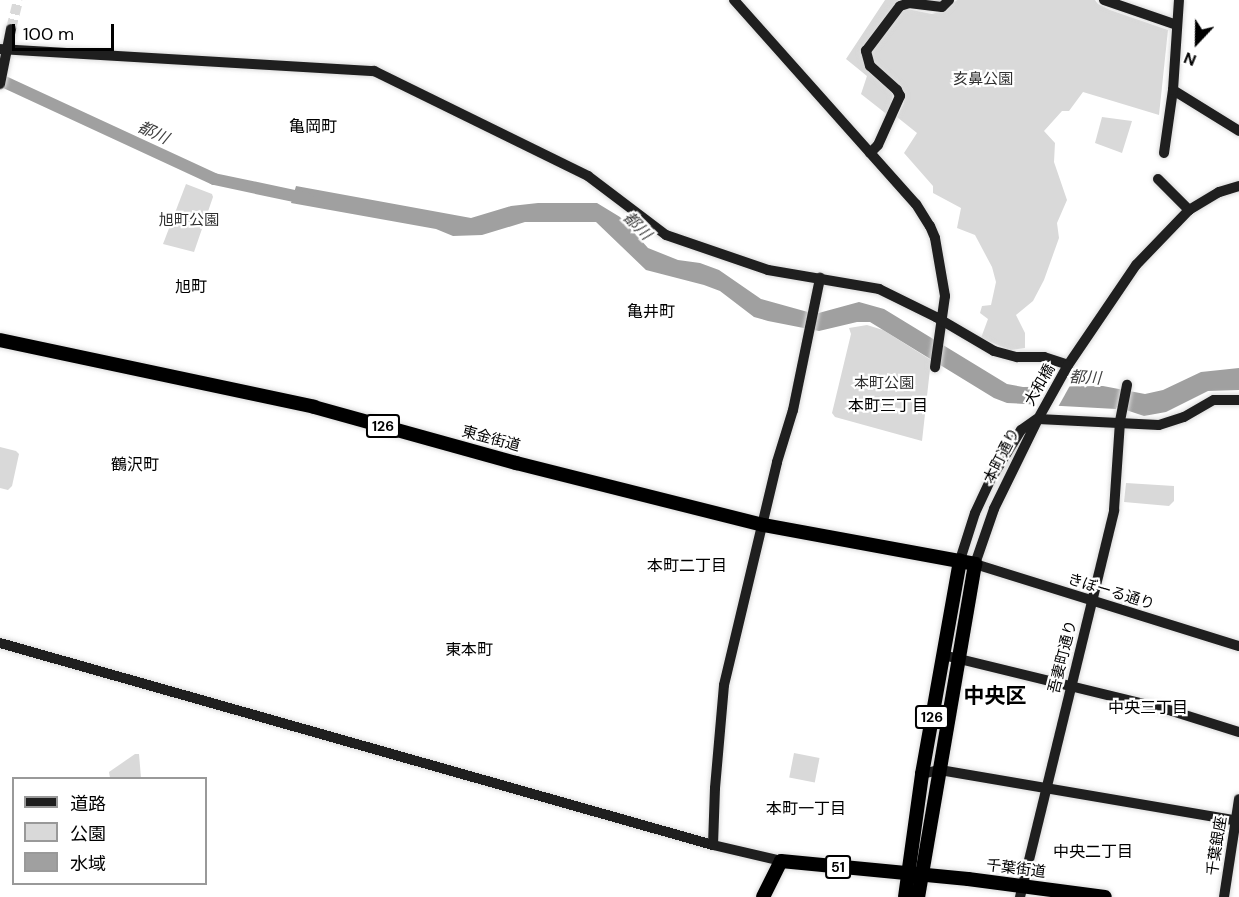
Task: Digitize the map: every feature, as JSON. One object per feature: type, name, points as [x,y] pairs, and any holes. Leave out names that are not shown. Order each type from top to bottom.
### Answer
[{"type":"highway","name":"東金街道","points":[[0,340],[314,407],[516,463],[763,525],[975,564]]},
{"type":"highway","name":"本町通り","points":[[907,874],[922,774],[960,560]]},
{"type":"highway","name":"本町通り","points":[[922,875],[975,564]]},
{"type":"highway","name":"51","points":[[781,861],[922,875]]},
{"type":"highway","points":[[763,897],[781,861]]},
{"type":"highway","name":"126","points":[[905,897],[907,874]]},
{"type":"highway","name":"千葉街道","points":[[922,875],[1021,892],[1105,897]]},
{"type":"highway","name":"126","points":[[918,897],[922,875]]},
{"type":"street","points":[[734,0],[916,204],[932,232],[944,288],[935,367]]},
{"type":"street","points":[[870,153],[878,144],[900,96],[897,90],[870,66],[866,51],[900,6],[909,3],[942,7],[949,0]]},
{"type":"street","points":[[1104,0],[1177,25]]},
{"type":"street","points":[[1164,153],[1173,90],[1179,0]]},
{"type":"street","points":[[0,84],[3,50],[11,29]]},
{"type":"street","points":[[3,50],[374,71],[588,176],[666,235],[751,266],[879,289],[1004,355],[1044,357],[1068,365]]},
{"type":"street","points":[[1173,90],[1239,131]]},
{"type":"street","points":[[1158,179],[1189,210]]},
{"type":"street","name":"大和橋","points":[[1038,419],[1068,365],[1136,265],[1189,210],[1219,192],[1239,186]]},
{"type":"street","points":[[713,845],[715,788],[724,685],[808,339],[820,278]]},
{"type":"street","name":"吾妻町通り","points":[[1021,892],[1114,510],[1120,422],[1127,385]]},
{"type":"street","points":[[1038,419],[1160,425],[1184,417],[1214,400],[1239,400]]},
{"type":"street","name":"本町通り","points":[[960,560],[975,513],[992,477],[1021,430],[1038,419]]},
{"type":"street","name":"本町通り","points":[[975,564],[994,509],[1038,419]]},
{"type":"street","name":"きぼーる通り","points":[[975,564],[1239,646]]},
{"type":"street","points":[[0,643],[713,845],[781,861]]},
{"type":"street","points":[[944,655],[1172,711],[1239,732]]},
{"type":"street","points":[[922,774],[940,770],[1237,821]]},
{"type":"street","name":"千葉銀座","points":[[1224,897],[1239,800]]},
{"type":"green space","points":[[885,0],[899,0],[865,46],[871,74],[893,93],[889,116],[861,94],[867,76],[846,59]]},
{"type":"green space","points":[[899,0],[944,0],[941,3]]},
{"type":"green space","name":"亥鼻公園","points":[[957,0],[1095,0],[1110,10],[1168,30],[1159,115],[1083,92],[1069,111],[1062,111],[1044,131],[1055,143],[1054,162],[1067,200],[1057,223],[1059,238],[1044,280],[1033,301],[1016,315],[1025,333],[1025,348],[1010,350],[981,338],[988,319],[980,313],[982,306],[991,305],[996,282],[992,267],[975,235],[957,228],[961,208],[933,193],[933,186],[904,153],[917,133],[897,117],[904,103],[903,91],[874,63],[870,51],[901,11],[907,9],[932,14],[943,11]]},
{"type":"green space","points":[[1102,117],[1132,121],[1122,153],[1095,143]]},
{"type":"green space","name":"旭町公園","points":[[186,184],[212,194],[213,197],[194,252],[163,244]]},
{"type":"green space","name":"本町公園","points":[[867,325],[883,330],[931,360],[922,441],[835,417],[832,413],[851,334],[849,328]]},
{"type":"green space","points":[[0,447],[19,454],[12,486],[8,490],[0,488]]},
{"type":"green space","points":[[1126,483],[1174,486],[1174,501],[1169,506],[1124,502]]},
{"type":"green space","points":[[794,753],[820,758],[815,783],[789,778]]},
{"type":"green space","points":[[135,754],[139,754],[141,777],[110,777],[109,772]]},
{"type":"water","points":[[296,186],[471,218],[511,206],[538,203],[597,203],[620,217],[648,248],[678,260],[700,263],[719,270],[761,299],[815,314],[859,302],[884,309],[1007,384],[1023,387],[1103,386],[1145,394],[1163,390],[1201,372],[1239,368],[1239,390],[1208,391],[1166,412],[1144,416],[1117,407],[1116,409],[1007,403],[994,398],[870,322],[857,322],[819,331],[768,321],[754,317],[720,291],[646,270],[596,222],[525,222],[482,235],[453,236],[436,229],[291,203]]},
{"type":"pier","points":[[1072,382],[1058,407],[1029,408],[1043,384]]},
{"type":"waterway","name":"都川","points":[[0,80],[214,179],[308,199]]},
{"type":"tunnel","points":[[11,29],[18,0]]},
{"type":"district","name":"亀岡町","points":[[313,127]]},
{"type":"district","name":"旭町","points":[[191,287]]},
{"type":"district","name":"亀井町","points":[[651,312]]},
{"type":"district","name":"本町三丁目","points":[[888,406]]},
{"type":"district","name":"鶴沢町","points":[[135,465]]},
{"type":"district","name":"本町二丁目","points":[[687,566]]},
{"type":"district","name":"東本町","points":[[469,650]]},
{"type":"district","name":"中央区","points":[[995,696]]},
{"type":"district","name":"中央三丁目","points":[[1148,708]]},
{"type":"district","name":"本町一丁目","points":[[806,809]]},
{"type":"district","name":"中央二丁目","points":[[1093,852]]}]
